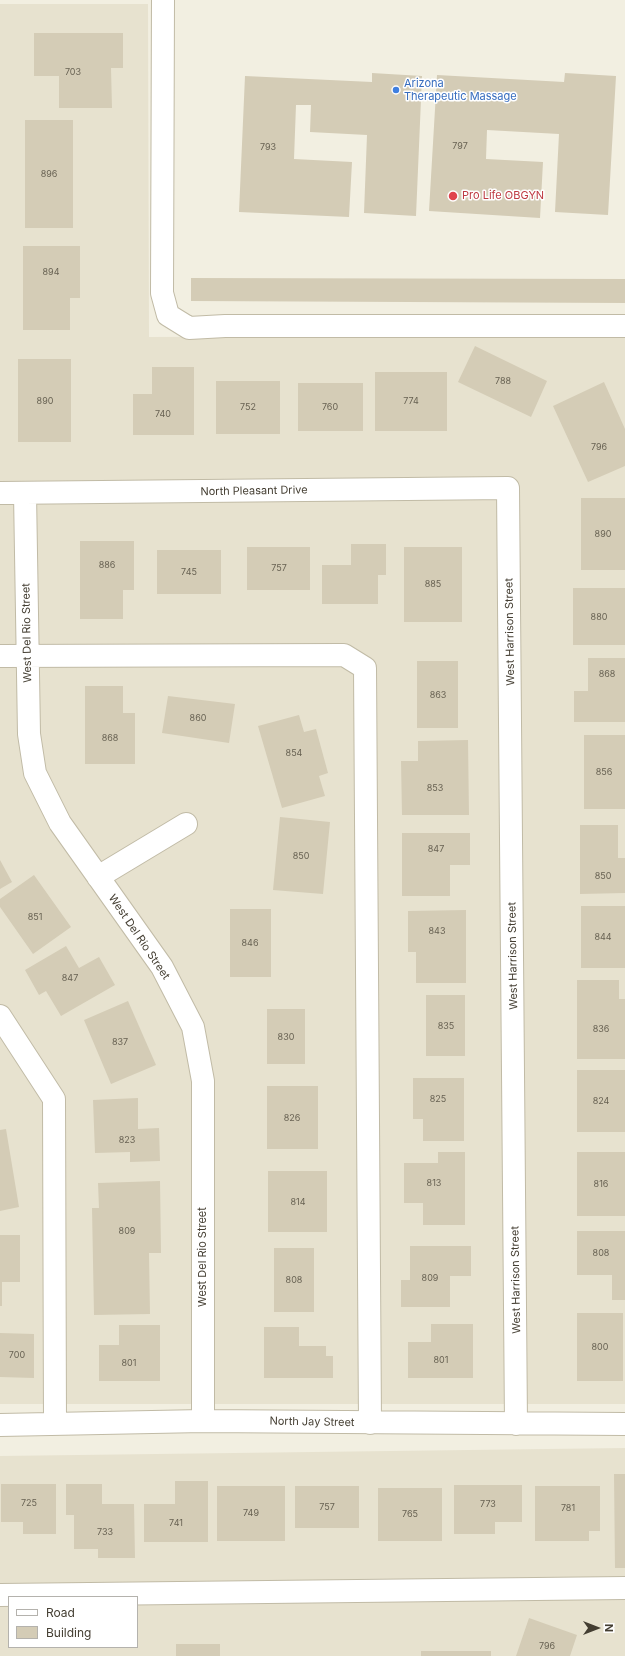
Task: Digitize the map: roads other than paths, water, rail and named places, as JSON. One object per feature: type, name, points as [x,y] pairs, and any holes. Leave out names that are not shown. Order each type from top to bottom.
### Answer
[{"type":"street","points":[[163,0],[162,293],[168,315],[189,328],[225,326],[625,326]]},
{"type":"street","name":"North Pleasant Drive","points":[[0,493],[508,488]]},
{"type":"street","name":"West Harrison Street","points":[[508,488],[517,1379],[516,1424]]},
{"type":"street","name":"West Del Rio Street","points":[[25,493],[28,734],[35,772],[60,823],[162,967],[193,1027],[203,1081],[203,1421]]},
{"type":"street","points":[[0,656],[344,655],[365,668],[370,1423]]},
{"type":"street","points":[[98,877],[186,824]]},
{"type":"street","points":[[0,1016],[54,1099],[55,1424]]},
{"type":"street","name":"North Jay Street","points":[[0,1425],[203,1421],[625,1424]]},
{"type":"street","points":[[0,1595],[625,1588]]},
{"type":"place","name":"Arizona Therapeutic Massage","points":[[396,90]]},
{"type":"place","name":"Pro Life OBGYN","points":[[453,196]]}]
